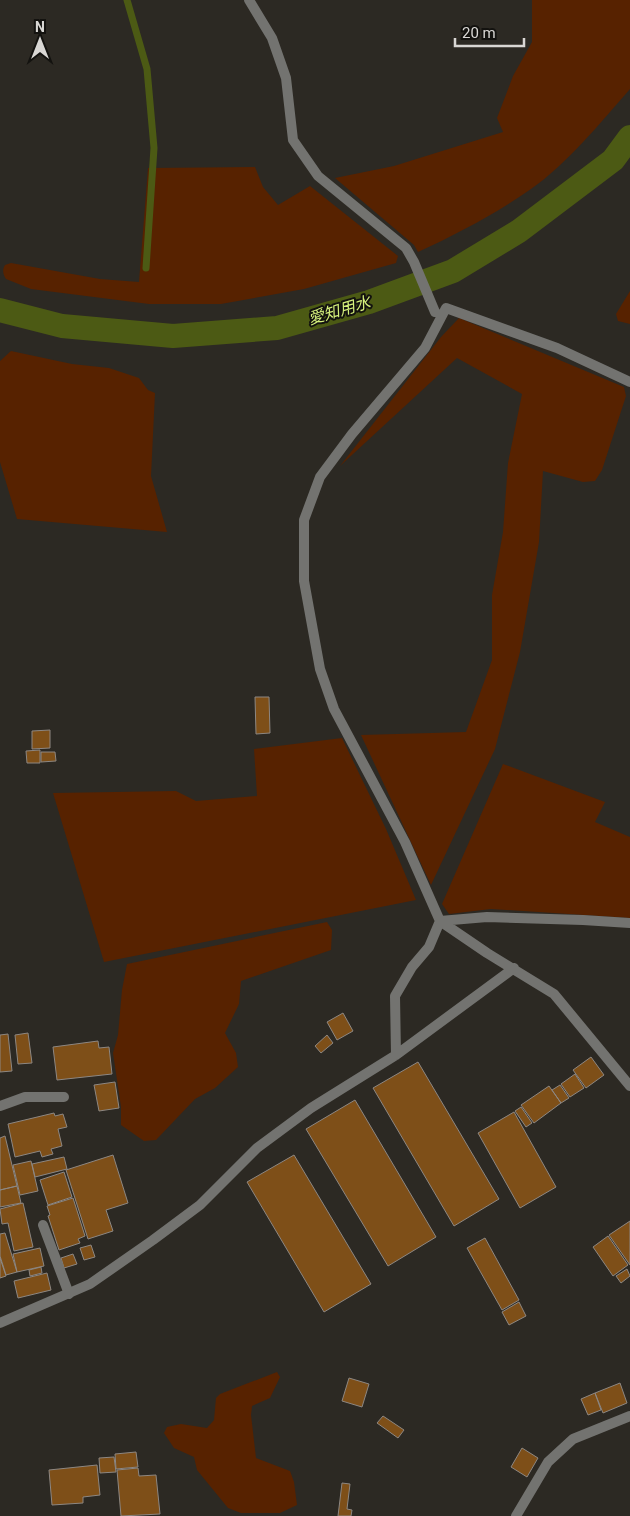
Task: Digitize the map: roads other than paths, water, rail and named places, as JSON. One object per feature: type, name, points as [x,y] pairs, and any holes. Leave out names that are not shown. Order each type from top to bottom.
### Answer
[{"type":"street","points":[[249,0],[272,38],[286,78],[293,140],[318,176],[406,248],[414,262],[435,312]]},
{"type":"street","points":[[630,382],[557,348],[446,308],[425,348],[352,434],[320,476],[304,520],[304,581],[320,669],[334,709],[405,842],[440,921],[487,953],[554,994],[630,1086]]},
{"type":"street","points":[[440,921],[487,917],[583,920],[630,924]]},
{"type":"street","points":[[396,1055],[395,996],[412,967],[429,947],[440,921]]},
{"type":"street","points":[[0,1323],[90,1284],[200,1205],[256,1148],[311,1108],[396,1055],[514,968]]},
{"type":"street","points":[[0,1106],[25,1097],[64,1096]]},
{"type":"street","points":[[43,1225],[69,1294]]},
{"type":"street","points":[[516,1516],[548,1462],[573,1439],[630,1416]]},
{"type":"waterway","points":[[127,0],[147,69],[154,148],[146,268]]},
{"type":"waterway","name":"愛知用水","points":[[0,310],[62,326],[173,336],[277,328],[369,302],[453,271],[519,231],[613,160],[630,137]]}]
